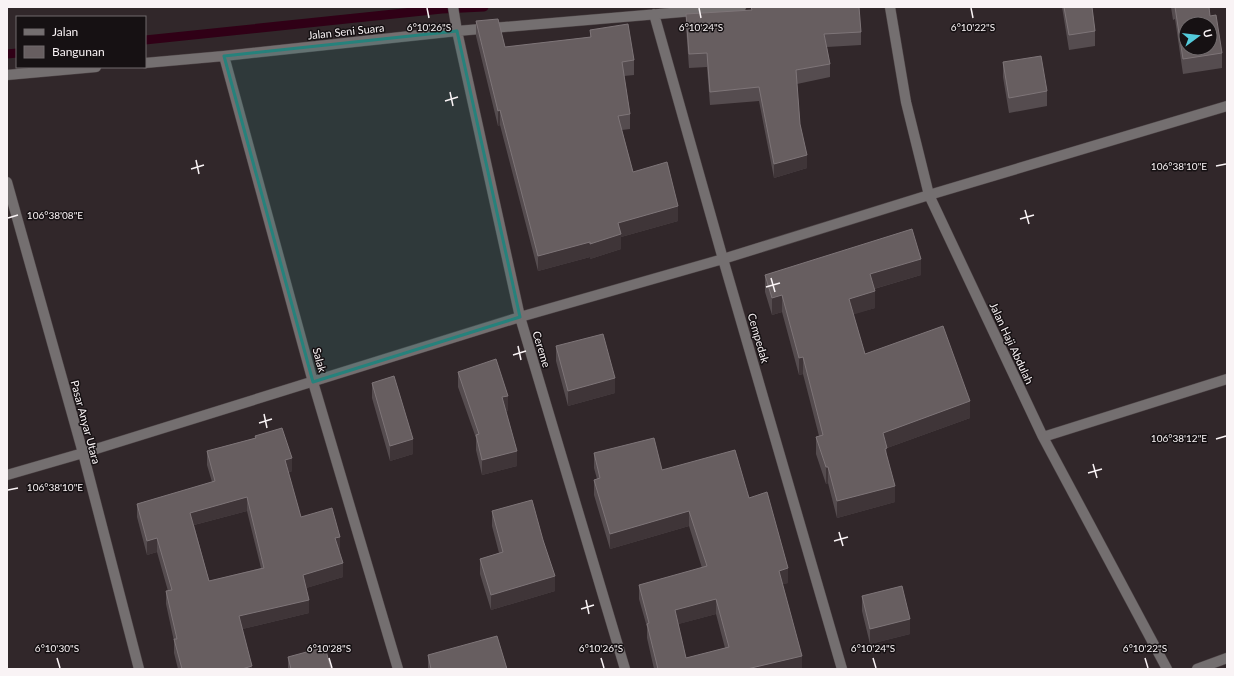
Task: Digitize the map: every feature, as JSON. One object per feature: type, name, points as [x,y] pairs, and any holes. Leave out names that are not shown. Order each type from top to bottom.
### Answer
[{"type":"street","name":"Jalan Seni Suara","points":[[146,63],[457,31],[741,7]]},
{"type":"street","name":"Jalan Haji Abdulah","points":[[890,7],[906,102],[929,195],[1043,437],[1167,669]]},
{"type":"street","name":"Cereme","points":[[453,11],[520,317],[625,669]]},
{"type":"street","name":"Cempedak","points":[[654,14],[723,259],[842,669]]},
{"type":"street","name":"Salak","points":[[224,56],[313,382],[398,669]]},
{"type":"street","points":[[7,75],[85,68]]},
{"type":"street","points":[[7,475],[83,453],[520,317],[723,259],[929,195],[1227,106]]},
{"type":"street","name":"Pasar Anyar Utara","points":[[7,182],[83,453],[139,669]]},
{"type":"street","points":[[1043,437],[1227,380]]},
{"type":"street","points":[[1197,669],[1227,658]]},
{"type":"highlighted area","points":[[457,31],[520,317],[313,382],[224,56]]},
{"type":"building","points":[[751,7],[859,7],[861,32],[824,34],[830,64],[796,70],[800,124],[807,155],[774,164],[759,87],[710,92],[707,53],[689,54],[686,14],[752,10]]},
{"type":"building","points":[[1064,7],[1092,7],[1095,31],[1069,35]]},
{"type":"building","points":[[1175,7],[1209,7],[1210,16],[1178,16],[1178,26]]},
{"type":"building","points":[[498,19],[505,47],[591,37],[590,30],[628,24],[634,60],[622,62],[630,114],[618,116],[633,172],[667,162],[678,206],[618,223],[621,234],[590,244],[590,242],[538,256],[500,110],[498,111],[476,21]]},
{"type":"building","points":[[1218,28],[1222,53],[1218,54]]},
{"type":"building","points":[[1041,56],[1047,91],[1009,98],[1003,62]]},
{"type":"building","points":[[1183,56],[1202,56],[1183,59]]},
{"type":"building","points":[[912,229],[921,259],[870,274],[875,291],[849,299],[865,354],[943,326],[970,401],[883,433],[887,448],[885,449],[895,486],[837,501],[828,467],[826,467],[816,437],[823,435],[803,357],[799,358],[782,295],[772,298],[765,275]]},
{"type":"building","points":[[603,334],[615,378],[568,391],[556,346]]},
{"type":"building","points":[[496,359],[508,396],[502,397],[517,451],[482,460],[476,435],[479,434],[458,372]]},
{"type":"building","points":[[394,376],[413,439],[390,446],[372,383]]},
{"type":"building","points":[[282,428],[292,458],[285,460],[301,517],[332,508],[340,537],[335,538],[343,563],[303,575],[309,600],[239,616],[252,666],[242,669],[182,669],[174,639],[177,639],[166,591],[172,590],[157,538],[147,541],[137,504],[215,481],[207,451],[256,438],[255,436]],"holes":[[[247,497],[264,568],[209,581],[190,513]]]},
{"type":"building","points":[[654,438],[662,470],[735,450],[749,498],[767,492],[788,568],[779,571],[802,656],[747,669],[658,669],[647,624],[649,623],[639,585],[707,566],[689,511],[610,534],[594,480],[600,478],[594,453]],"holes":[[[716,599],[729,647],[686,658],[675,610]]]},
{"type":"building","points":[[532,500],[555,576],[491,595],[480,559],[503,552],[492,511]]},
{"type":"building","points":[[902,586],[910,619],[870,629],[862,596]]},
{"type":"building","points":[[497,636],[507,669],[431,669],[428,655]]},
{"type":"building","points":[[325,647],[331,669],[291,669],[288,657]]},
{"type":"waterway","points":[[146,40],[442,9],[484,7]]},
{"type":"waterway","points":[[7,54],[16,53]]}]
